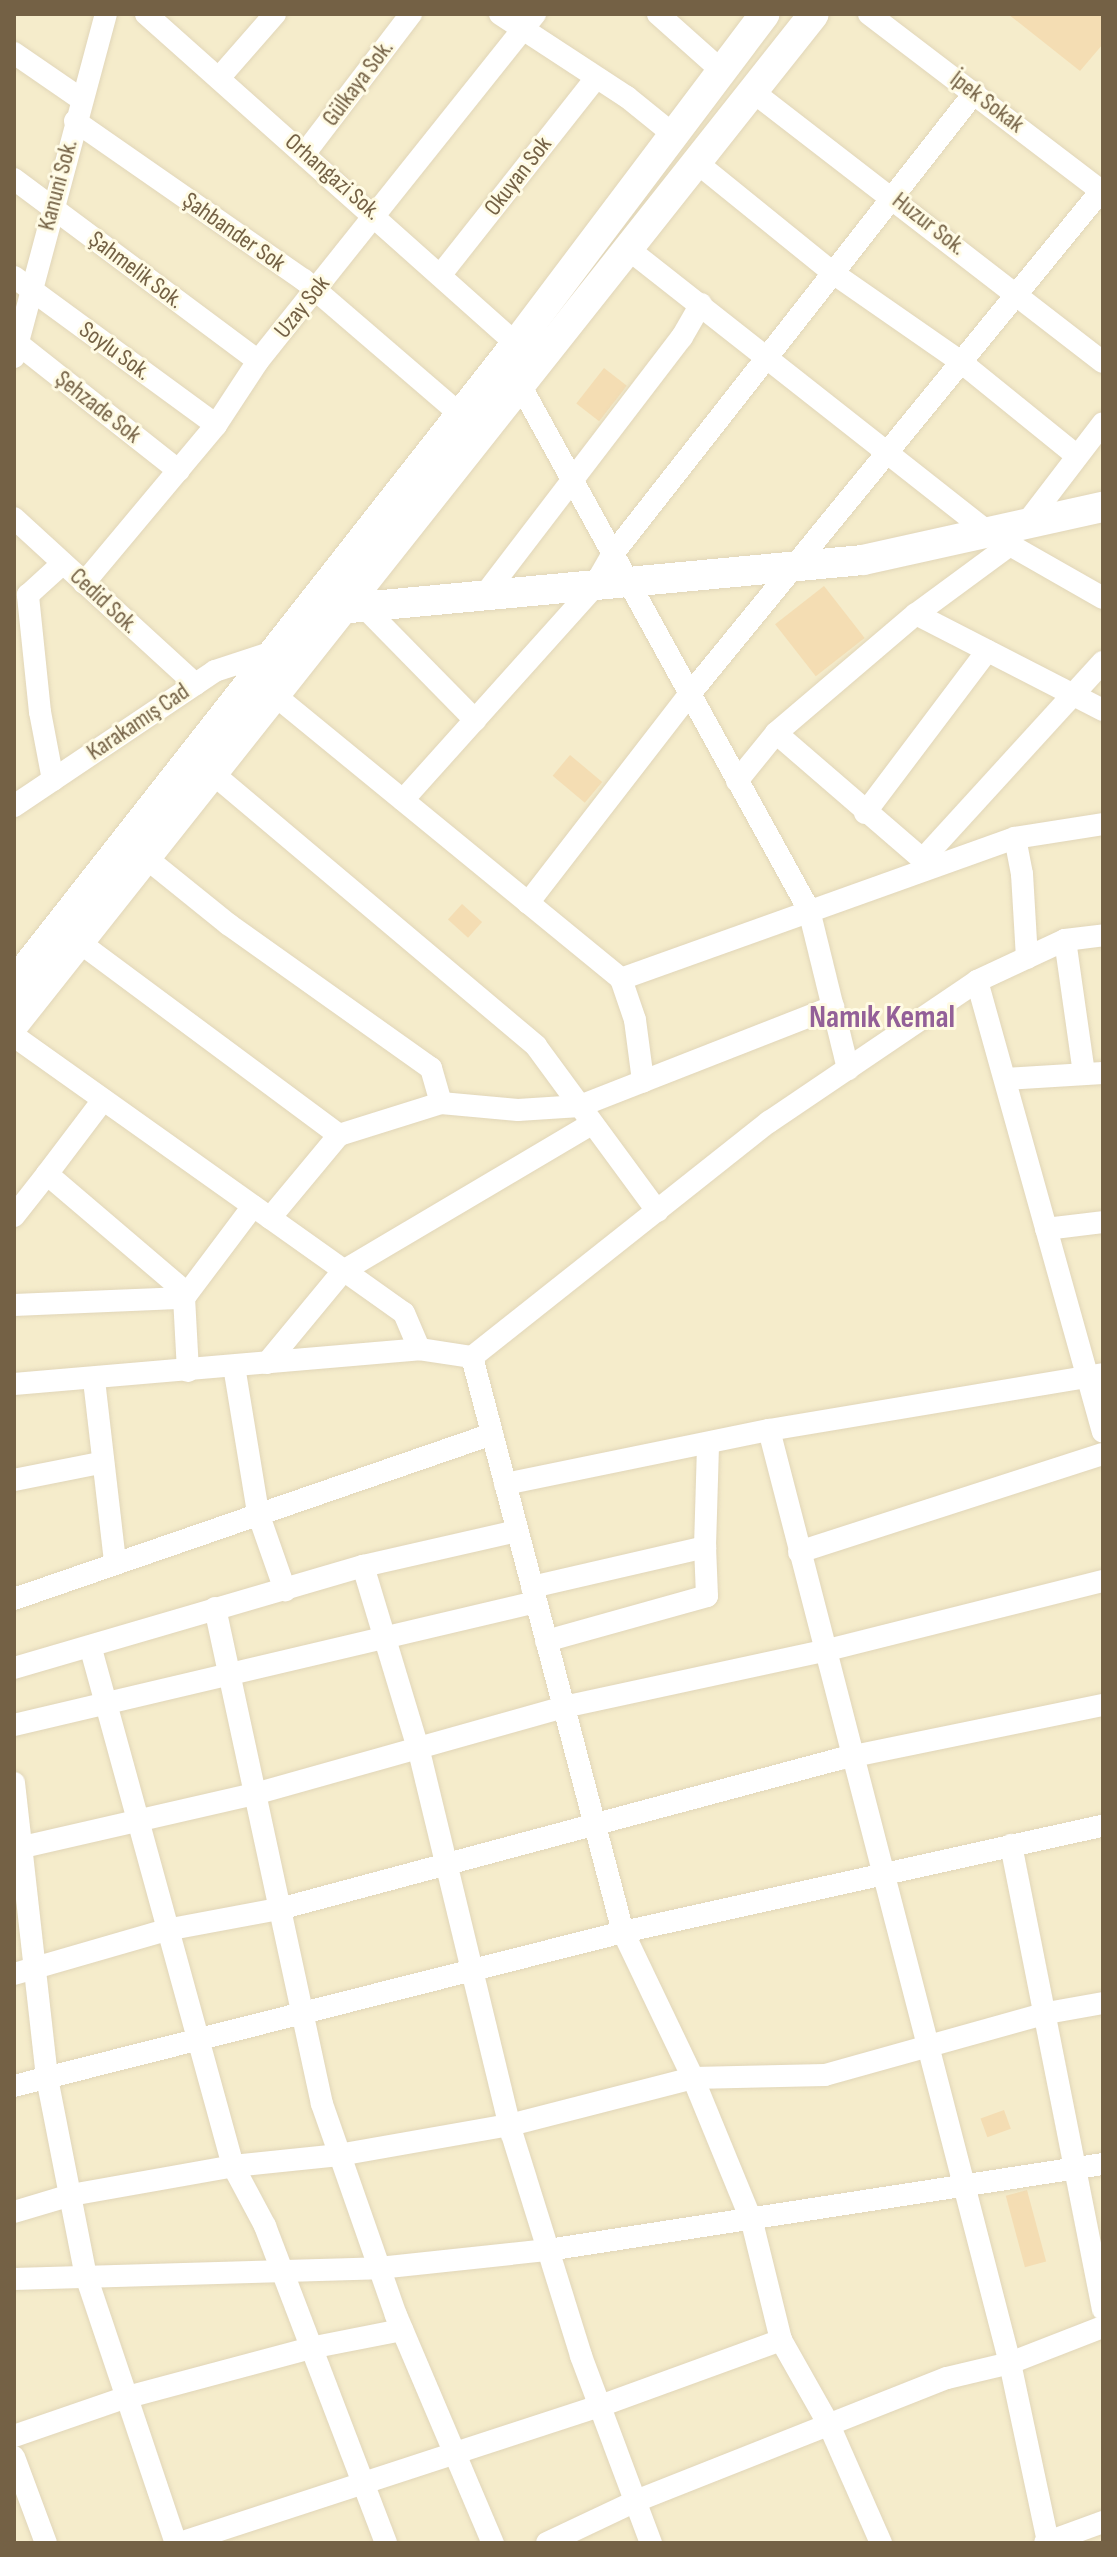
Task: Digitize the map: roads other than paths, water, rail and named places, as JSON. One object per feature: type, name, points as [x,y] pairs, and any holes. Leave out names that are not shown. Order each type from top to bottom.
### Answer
[{"type":"main road","points":[[14,983],[299,616],[516,344],[765,14]]},
{"type":"main road","points":[[14,1024],[272,693],[351,607],[519,383],[814,14]]},
{"type":"main road","points":[[299,616],[351,607],[628,585],[863,560],[1008,535],[1103,507]]},
{"type":"street","name":"Kanuni Sok.","points":[[16,350],[22,283],[52,207],[106,14]]},
{"type":"street","name":"Orhangazi Sok.","points":[[146,14],[442,273],[516,344]]},
{"type":"street","points":[[219,78],[275,14]]},
{"type":"street","name":"Gülkaya Sok.","points":[[305,153],[411,14]]},
{"type":"street","points":[[500,14],[528,23],[595,79],[627,97],[674,135]]},
{"type":"street","points":[[658,14],[722,71]]},
{"type":"street","name":"İpek Sokak","points":[[869,14],[1102,192]]},
{"type":"street","name":"Uzay Sok","points":[[84,583],[216,425],[258,361],[528,23]]},
{"type":"street","points":[[14,53],[81,99]]},
{"type":"street","name":"Okuyan Sok","points":[[442,273],[595,79]]},
{"type":"street","name":"Huzur Sok.","points":[[752,91],[893,196],[1103,362]]},
{"type":"street","points":[[403,800],[593,588],[612,555],[975,92]]},
{"type":"street","name":"Şahbander Sok","points":[[75,121],[316,290],[460,414]]},
{"type":"street","points":[[696,162],[833,273],[961,362],[1076,455]]},
{"type":"street","name":"Şahmelik Sok.","points":[[14,179],[258,361]]},
{"type":"street","points":[[528,903],[689,695],[1102,192]]},
{"type":"street","points":[[627,248],[769,355],[886,455],[1103,598]]},
{"type":"street","name":"Soylu Sok.","points":[[22,283],[216,425]]},
{"type":"street","points":[[483,597],[682,337],[701,304]]},
{"type":"street","name":"Şehzade Sok","points":[[16,350],[179,471]]},
{"type":"street","points":[[519,383],[809,910],[848,1069]]},
{"type":"street","points":[[737,781],[776,733],[1008,535],[1103,423]]},
{"type":"street","name":"Cedid Sok.","points":[[14,518],[195,684]]},
{"type":"street","points":[[53,780],[40,712],[28,595],[63,563]]},
{"type":"street","points":[[351,607],[475,720]]},
{"type":"street","points":[[916,614],[1103,710]]},
{"type":"street","points":[[865,813],[987,651]]},
{"type":"street","name":"Karakamış Cad","points":[[14,806],[215,671],[270,653]]},
{"type":"street","points":[[926,864],[1103,662]]},
{"type":"street","points":[[272,693],[621,979],[635,1020],[643,1081]]},
{"type":"street","points":[[776,733],[926,864]]},
{"type":"street","points":[[211,772],[536,1046],[657,1211]]},
{"type":"street","points":[[621,979],[926,864],[1015,838],[1103,824]]},
{"type":"street","points":[[1015,838],[1027,958]]},
{"type":"street","points":[[145,857],[228,924],[431,1068],[441,1103]]},
{"type":"street","points":[[14,1384],[94,1380],[419,1349],[472,1357],[657,1211],[848,1069],[977,981],[1065,940],[1103,935]]},
{"type":"street","points":[[1005,1079],[1093,1074],[1065,940]]},
{"type":"street","points":[[79,942],[339,1135]]},
{"type":"street","points":[[977,981],[1046,1229],[1095,1375],[1103,1432]]},
{"type":"street","points":[[267,1363],[343,1271],[585,1116],[643,1081],[833,1007]]},
{"type":"street","points":[[14,1036],[404,1313],[419,1349]]},
{"type":"street","points":[[14,1216],[103,1100]]},
{"type":"street","points":[[14,1305],[185,1296],[262,1212],[339,1135],[441,1103],[585,1116]]},
{"type":"street","points":[[47,1174],[185,1296],[188,1371]]},
{"type":"street","points":[[1046,1229],[1103,1222]]},
{"type":"street","points":[[472,1357],[623,1932],[693,2078],[752,2222],[781,2340],[829,2425],[881,2543]]},
{"type":"street","points":[[234,1366],[258,1513],[285,1590]]},
{"type":"street","points":[[505,1484],[769,1430],[1095,1375]]},
{"type":"street","points":[[94,1380],[100,1463],[115,1561]]},
{"type":"street","points":[[769,1430],[1010,2363],[1047,2542],[1103,2522]]},
{"type":"street","points":[[14,1599],[115,1561],[492,1434]]},
{"type":"street","points":[[546,1641],[707,1596],[708,1443]]},
{"type":"street","points":[[799,1552],[1103,1454]]},
{"type":"street","points":[[14,1480],[100,1463]]},
{"type":"street","points":[[14,1668],[91,1649],[215,1608],[363,1566],[517,1531]]},
{"type":"street","points":[[14,1725],[385,1635],[705,1547]]},
{"type":"street","points":[[363,1566],[419,1751],[510,2125],[600,2406],[651,2543]]},
{"type":"street","points":[[17,1848],[258,1793],[419,1751],[564,1707],[824,1651],[1103,1581]]},
{"type":"street","points":[[215,1608],[283,1908],[322,2104],[402,2330],[493,2543]]},
{"type":"street","points":[[91,1649],[135,1820],[233,2166],[265,2226],[386,2543]]},
{"type":"street","points":[[23,1972],[166,1930],[283,1908],[851,1756],[1103,1705]]},
{"type":"street","points":[[14,1783],[23,1972],[86,2276],[124,2398],[178,2543],[363,2486],[600,2406],[781,2340]]},
{"type":"street","points":[[14,2086],[623,1932],[1103,1826]]},
{"type":"street","points":[[1011,1845],[1047,2013],[1074,2169],[1103,2309]]},
{"type":"street","points":[[14,2212],[71,2195],[233,2166],[339,2155],[510,2125],[693,2078],[825,2075],[1047,2013],[1103,2003]]},
{"type":"street","points":[[14,2279],[379,2268],[548,2250],[752,2222],[1103,2164]]},
{"type":"street","points":[[547,2543],[636,2501],[947,2378],[1010,2363],[1103,2327]]},
{"type":"street","points":[[14,2436],[124,2398],[310,2348],[402,2330]]},
{"type":"street","points":[[14,2457],[46,2543]]},
{"type":"district","name":"Namık Kemal","points":[[882,1018]]}]
